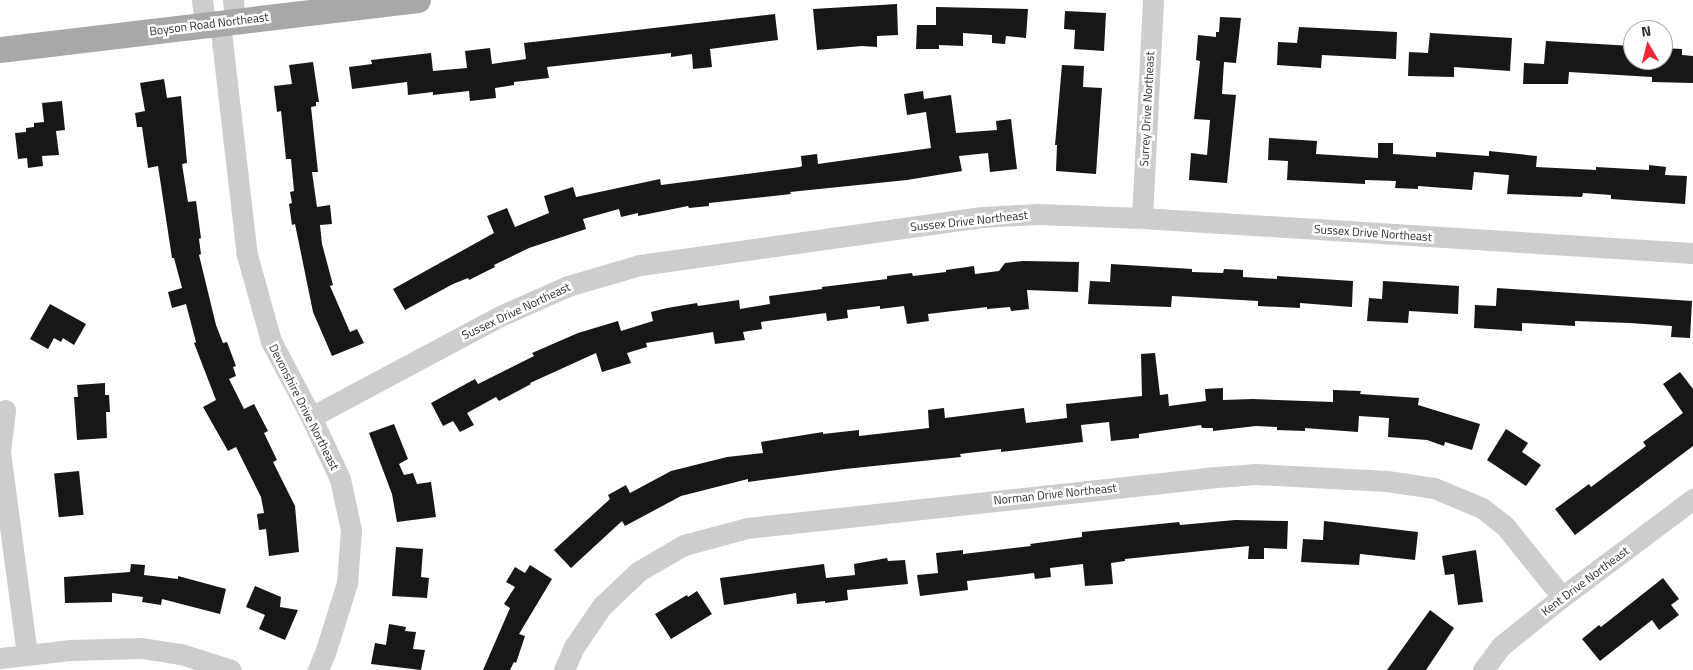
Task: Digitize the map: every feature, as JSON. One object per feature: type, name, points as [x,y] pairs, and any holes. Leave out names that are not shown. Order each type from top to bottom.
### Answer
[{"type":"main road","name":"Boyson Road Northeast","points":[[0,50],[219,14],[418,0]]},
{"type":"street","name":"Surrey Drive Northeast","points":[[1142,218],[1153,0]]},
{"type":"street","name":"Devonshire Drive Northeast","points":[[219,14],[247,255],[271,341],[311,417],[340,479],[351,530],[347,583],[318,670]]},
{"type":"street","name":"Sussex Drive Northeast","points":[[311,417],[500,316],[568,286],[640,264],[982,218],[1038,214],[1142,218],[1693,252]]},
{"type":"street","points":[[5,410],[0,452],[27,655]]},
{"type":"street","name":"Norman Drive Northeast","points":[[564,670],[574,647],[602,606],[639,571],[684,546],[747,528],[1255,474],[1387,481],[1434,488],[1482,508],[1505,526],[1562,597]]},
{"type":"street","name":"Kent Drive Northeast","points":[[1483,670],[1502,646],[1562,597],[1693,499]]},
{"type":"street","points":[[0,658],[106,648],[142,648],[181,654],[230,670]]},
{"type":"building","points":[[897,4],[898,35],[877,36],[877,47],[862,46],[817,50],[813,9]]},
{"type":"building","points":[[936,7],[1028,9],[1026,38],[1006,36],[1005,44],[992,43],[992,35],[963,33],[963,46],[939,45],[939,49],[916,49],[917,25],[936,25]]},
{"type":"building","points":[[1065,11],[1106,13],[1104,51],[1074,49],[1075,30],[1064,29]]},
{"type":"building","points":[[775,14],[778,40],[710,49],[712,67],[693,69],[692,54],[671,57],[671,53],[547,67],[549,78],[514,82],[514,85],[495,88],[496,98],[470,101],[469,91],[433,95],[433,92],[408,95],[407,82],[352,89],[349,67],[372,64],[371,60],[431,53],[433,71],[467,68],[465,51],[490,48],[492,64],[526,59],[524,43]]},
{"type":"building","points":[[1220,17],[1241,18],[1236,63],[1224,62],[1222,94],[1236,95],[1227,183],[1189,180],[1191,153],[1207,155],[1210,120],[1194,119],[1200,61],[1196,60],[1198,35],[1216,37],[1216,32],[1219,32]]},
{"type":"building","points":[[1299,27],[1397,32],[1396,59],[1322,55],[1321,68],[1277,65],[1278,42],[1297,43]]},
{"type":"building","points":[[1430,33],[1512,38],[1510,71],[1454,67],[1454,77],[1408,76],[1409,52],[1428,53]]},
{"type":"building","points":[[1546,41],[1623,45],[1623,70],[1673,70],[1673,49],[1682,49],[1682,55],[1693,56],[1693,83],[1652,82],[1652,77],[1569,72],[1568,84],[1523,84],[1524,63],[1544,64]]},
{"type":"building","points":[[313,62],[319,102],[316,102],[316,106],[311,107],[318,172],[312,172],[317,207],[330,205],[332,224],[320,225],[322,244],[333,285],[330,286],[350,332],[357,329],[364,343],[332,356],[313,312],[295,224],[292,225],[289,204],[292,203],[290,192],[294,191],[291,159],[286,159],[281,111],[277,112],[274,86],[292,84],[289,65]]},
{"type":"building","points":[[1062,65],[1084,66],[1083,87],[1102,88],[1096,174],[1056,171],[1057,145],[1055,145]]},
{"type":"building","points":[[164,79],[167,98],[181,96],[187,163],[182,164],[188,202],[196,201],[201,238],[199,239],[201,254],[199,255],[216,325],[223,343],[227,342],[236,366],[233,367],[236,376],[229,379],[244,409],[254,404],[268,431],[264,433],[277,460],[273,462],[295,506],[299,552],[269,556],[266,529],[259,530],[257,514],[264,513],[261,497],[236,447],[228,451],[203,407],[216,400],[194,343],[196,342],[186,304],[172,308],[168,292],[182,288],[174,258],[172,258],[158,166],[148,168],[142,127],[137,127],[135,113],[145,111],[140,83]]},
{"type":"building","points":[[923,91],[924,99],[951,95],[956,133],[997,130],[996,121],[1011,119],[1017,169],[990,172],[988,153],[959,156],[962,171],[907,180],[790,192],[791,194],[709,203],[709,206],[689,208],[688,206],[638,216],[638,213],[621,217],[619,209],[583,219],[586,229],[529,248],[469,280],[468,278],[453,284],[405,310],[393,289],[494,233],[487,216],[507,208],[515,227],[549,213],[544,196],[573,187],[576,197],[660,179],[661,185],[800,167],[802,166],[801,156],[817,154],[818,164],[931,148],[926,112],[907,115],[904,94]]},
{"type":"building","points":[[62,101],[65,130],[56,131],[59,155],[42,156],[43,166],[28,168],[27,158],[18,159],[15,133],[26,132],[26,128],[34,127],[34,123],[44,122],[42,103]]},
{"type":"building","points":[[1269,138],[1317,141],[1316,154],[1378,158],[1378,143],[1393,143],[1393,154],[1436,157],[1436,152],[1489,156],[1489,151],[1537,156],[1536,167],[1596,170],[1596,167],[1649,170],[1649,165],[1666,167],[1665,175],[1687,176],[1685,204],[1611,199],[1611,195],[1583,193],[1582,197],[1507,194],[1509,175],[1474,172],[1472,190],[1418,186],[1418,189],[1395,188],[1396,181],[1365,180],[1365,184],[1287,180],[1288,161],[1268,160]]},
{"type":"building","points":[[1023,261],[1079,262],[1078,292],[1027,290],[1029,309],[1011,311],[1010,307],[987,309],[987,307],[928,314],[929,321],[907,324],[904,306],[880,309],[880,306],[847,310],[848,318],[827,321],[826,313],[761,322],[762,329],[743,332],[745,340],[715,344],[713,332],[646,343],[647,347],[627,353],[631,363],[602,372],[596,353],[530,383],[499,401],[496,397],[467,413],[474,425],[460,432],[453,421],[443,426],[431,403],[475,379],[478,384],[534,356],[532,353],[578,333],[618,321],[621,331],[653,321],[651,312],[667,308],[697,303],[698,306],[739,300],[740,309],[770,304],[769,296],[822,289],[822,287],[887,279],[887,276],[912,273],[913,276],[946,272],[946,270],[974,266],[975,274],[999,271],[1005,263]]},
{"type":"building","points":[[1111,264],[1192,269],[1192,272],[1223,273],[1224,269],[1243,270],[1243,277],[1277,279],[1277,276],[1353,281],[1352,307],[1300,303],[1300,308],[1258,306],[1258,301],[1172,296],[1171,307],[1088,304],[1090,281],[1110,282]]},
{"type":"building","points":[[1383,281],[1459,286],[1458,314],[1409,311],[1408,323],[1367,321],[1369,298],[1382,299]]},
{"type":"building","points":[[1497,288],[1692,301],[1690,338],[1671,337],[1672,326],[1630,323],[1575,321],[1575,326],[1522,323],[1522,331],[1474,328],[1475,305],[1496,306]]},
{"type":"building","points":[[50,304],[86,324],[74,345],[63,338],[61,342],[54,338],[48,349],[30,339]]},
{"type":"building","points":[[1155,353],[1160,395],[1168,394],[1169,406],[1206,401],[1205,389],[1223,388],[1223,400],[1253,399],[1333,402],[1333,390],[1361,391],[1360,394],[1419,398],[1418,405],[1480,424],[1472,450],[1445,442],[1444,446],[1427,440],[1388,437],[1389,418],[1359,416],[1358,432],[1305,428],[1305,431],[1277,430],[1277,427],[1256,426],[1213,431],[1213,428],[1202,428],[1201,425],[1139,434],[1139,438],[1111,441],[1109,422],[1081,425],[1083,442],[1001,452],[1001,449],[960,454],[961,457],[845,469],[748,482],[748,479],[681,496],[625,526],[622,521],[571,568],[554,550],[610,499],[608,495],[626,485],[630,493],[671,471],[727,457],[763,453],[761,442],[823,432],[823,434],[859,430],[859,436],[929,428],[928,410],[944,408],[945,418],[1024,408],[1026,423],[1067,418],[1066,404],[1142,396],[1141,354]]},
{"type":"building","points":[[1680,372],[1693,389],[1693,446],[1575,535],[1555,509],[1589,484],[1591,487],[1646,446],[1643,442],[1683,413],[1663,384]]},
{"type":"building","points":[[105,383],[105,395],[109,395],[110,412],[106,412],[107,438],[77,440],[74,397],[78,397],[77,385]]},
{"type":"building","points":[[394,424],[408,459],[399,464],[404,475],[413,473],[417,484],[431,482],[436,517],[397,522],[392,494],[369,433]]},
{"type":"building","points":[[1506,429],[1528,443],[1522,452],[1541,465],[1526,486],[1487,460]]},
{"type":"building","points":[[79,471],[84,515],[59,517],[54,474]]},
{"type":"building","points":[[1235,520],[1288,521],[1287,549],[1264,548],[1264,559],[1248,559],[1249,546],[1125,559],[1125,561],[1111,563],[1113,584],[1085,586],[1083,564],[1050,568],[1051,577],[1035,579],[1034,573],[967,581],[968,590],[920,596],[917,575],[938,573],[936,553],[963,550],[963,554],[1031,546],[1030,544],[1082,537],[1082,532],[1179,522],[1180,525]]},
{"type":"building","points":[[1324,521],[1418,532],[1415,560],[1360,554],[1359,565],[1301,562],[1303,539],[1323,540]]},
{"type":"building","points":[[396,547],[423,549],[421,577],[429,578],[427,598],[392,596]]},
{"type":"building","points":[[1476,550],[1483,602],[1458,605],[1454,574],[1445,575],[1442,556]]},
{"type":"building","points":[[887,558],[888,561],[905,560],[908,584],[847,590],[848,600],[825,603],[825,601],[797,604],[796,593],[724,605],[720,578],[824,564],[826,578],[855,575],[854,564]]},
{"type":"building","points":[[131,564],[145,565],[144,575],[178,579],[178,576],[226,589],[220,614],[162,599],[161,605],[142,602],[143,597],[112,593],[112,602],[65,603],[64,577],[130,572]]},
{"type":"building","points":[[530,565],[552,579],[519,634],[525,636],[516,663],[514,662],[510,670],[483,670],[510,608],[504,604],[515,587],[506,582],[515,567],[525,573]]},
{"type":"building","points":[[1663,578],[1679,599],[1671,605],[1679,615],[1659,630],[1652,620],[1600,661],[1582,639],[1599,625],[1601,627]]},
{"type":"building","points":[[255,586],[281,597],[280,607],[298,610],[285,640],[259,629],[265,615],[246,607]]},
{"type":"building","points":[[697,591],[712,614],[671,639],[655,614]]},
{"type":"building","points":[[1430,610],[1454,628],[1426,670],[1387,670]]},
{"type":"building","points":[[389,624],[406,627],[405,631],[416,632],[413,649],[425,650],[421,670],[371,664],[375,643],[386,645]]}]
